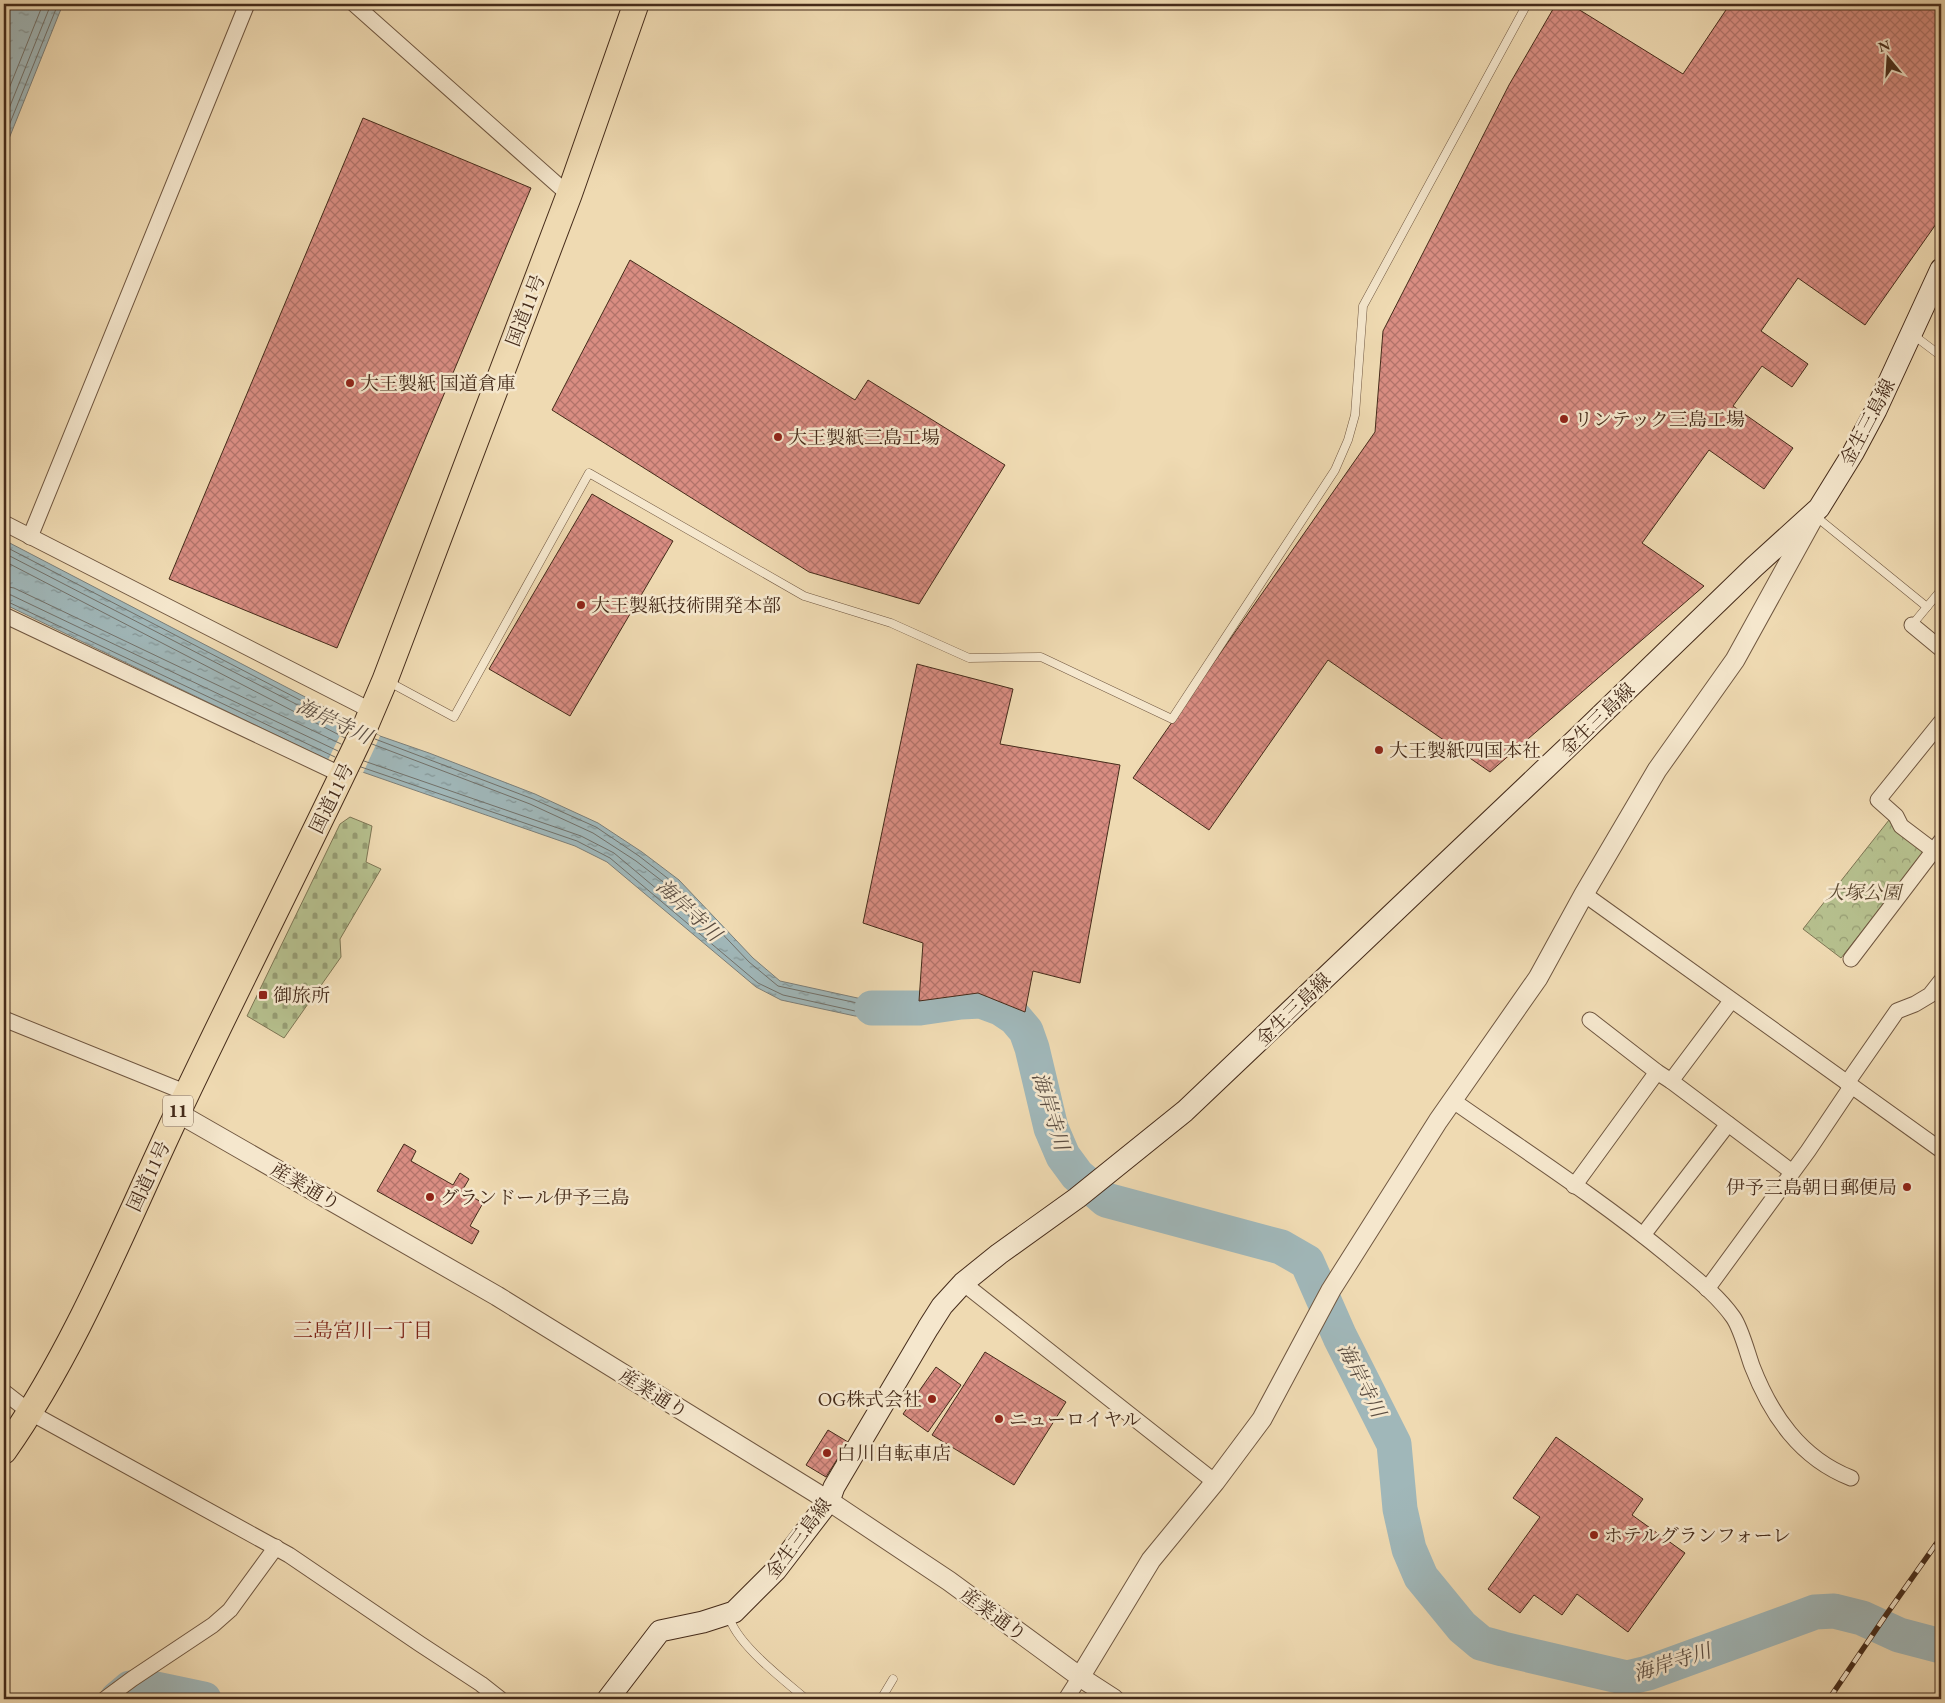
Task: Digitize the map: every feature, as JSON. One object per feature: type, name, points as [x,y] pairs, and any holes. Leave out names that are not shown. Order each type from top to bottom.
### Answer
[{"type":"highway","name":"国道11号","points":[[4,1451],[31,1413],[85,1311],[182,1103],[368,719],[385,680],[569,195],[636,4]]},
{"type":"main road","name":"金生三島線","points":[[608,1699],[660,1631],[703,1622],[734,1612],[776,1570],[829,1501],[834,1487],[928,1328],[942,1306],[964,1283],[998,1254],[1077,1198],[1186,1112],[1754,567],[1817,511],[1853,453],[1876,410],[1941,268]]},
{"type":"street","points":[[30,537],[247,4]]},
{"type":"street","points":[[354,4],[569,195]]},
{"type":"street","points":[[1066,1699],[1151,1560],[1215,1482],[1262,1419],[1330,1290],[1452,1100],[1538,978],[1584,894],[1657,770],[1736,660],[1817,511]]},
{"type":"street","points":[[4,523],[368,719]]},
{"type":"street","points":[[4,615],[344,771]]},
{"type":"street","points":[[1912,625],[1941,649]]},
{"type":"street","points":[[1851,959],[1938,847],[1901,826],[1896,816],[1878,800],[1941,722]]},
{"type":"street","points":[[1584,894],[1941,1150]]},
{"type":"street","points":[[1707,1288],[1792,1172],[1897,1011],[1915,1004],[1930,995],[1941,981]]},
{"type":"street","points":[[1671,1081],[1731,1000]]},
{"type":"street","points":[[4,1019],[182,1103]]},
{"type":"street","points":[[1590,1020],[1792,1172]]},
{"type":"street","points":[[1574,1186],[1657,1072]]},
{"type":"street","points":[[1452,1100],[1643,1235],[1707,1288],[1734,1318],[1766,1397],[1785,1428],[1798,1445],[1840,1474],[1851,1478]]},
{"type":"street","name":"産業通り","points":[[182,1103],[829,1501],[949,1581],[1080,1677],[1114,1699]]},
{"type":"street","points":[[1643,1235],[1728,1124]]},
{"type":"street","points":[[964,1283],[1215,1482]]},
{"type":"street","points":[[4,1392],[31,1413],[276,1547],[481,1684],[500,1699]]},
{"type":"street","points":[[105,1699],[213,1625],[230,1610],[276,1547]]},
{"type":"lane","points":[[385,680],[454,717],[589,473],[804,596],[891,623],[969,658],[1041,657],[1172,718],[1335,470],[1348,440],[1355,415],[1363,306],[1527,4]]},
{"type":"lane","points":[[1911,332],[1941,356]]},
{"type":"lane","points":[[1817,511],[1927,607]]},
{"type":"lane","points":[[1912,625],[1941,590]]},
{"type":"lane","points":[[729,1614],[732,1625],[747,1645],[806,1699]]},
{"type":"lane","points":[[881,1699],[893,1679]]},
{"type":"green space","points":[[350,817],[372,826],[366,862],[381,869],[340,939],[341,957],[284,1038],[247,1016],[340,824]]},
{"type":"green space","name":"大塚公園","points":[[1889,820],[1895,830],[1919,845],[1923,854],[1841,958],[1803,929]]},
{"type":"water","points":[[4,4],[63,4],[4,151]]},
{"type":"water","points":[[4,540],[380,736],[535,794],[598,823],[642,852],[679,880],[753,958],[780,981],[862,999],[916,994],[920,1008],[919,1012],[855,1016],[781,1000],[756,987],[607,862],[575,846],[328,760],[4,604]]},
{"type":"pier","points":[[348,719],[380,736],[363,773],[328,760]]},
{"type":"building","name":"リンテック三島工場","points":[[1556,4],[1570,4],[1683,74],[1730,4],[1941,4],[1941,217],[1865,325],[1798,278],[1761,331],[1808,364],[1792,387],[1762,366],[1733,406],[1793,448],[1764,489],[1709,450],[1642,543],[1704,586],[1490,772],[1328,660],[1209,830],[1133,778],[1375,432],[1383,331],[1509,85]]},
{"type":"building","name":"大王製紙 国道倉庫","points":[[363,118],[531,188],[337,648],[169,579]]},
{"type":"building","name":"大王製紙三島工場","points":[[630,260],[855,400],[868,380],[1005,465],[919,604],[809,572],[552,410]]},
{"type":"building","name":"大王製紙技術開発本部","points":[[592,494],[673,541],[570,716],[489,669]]},
{"type":"building","points":[[917,664],[1013,689],[1000,744],[1120,765],[1080,983],[1033,971],[1025,1012],[978,993],[919,1001],[923,943],[863,923]]},
{"type":"building","name":"グランドール伊予三島","points":[[404,1144],[416,1151],[411,1161],[453,1185],[460,1173],[469,1179],[462,1191],[483,1203],[470,1226],[479,1231],[472,1244],[377,1191]]},
{"type":"building","name":"ニューロイヤル","points":[[985,1352],[1066,1402],[1014,1485],[932,1435]]},
{"type":"building","name":"OG株式会社","points":[[936,1367],[961,1385],[928,1432],[903,1414]]},
{"type":"building","name":"白川自転車店","points":[[828,1430],[848,1442],[826,1477],[806,1465]]},
{"type":"building","name":"ホテルグランフォーレ","points":[[1556,1437],[1643,1499],[1632,1515],[1685,1553],[1628,1632],[1577,1594],[1562,1615],[1534,1595],[1520,1613],[1488,1589],[1540,1517],[1513,1498]]},
{"type":"waterway","name":"海岸寺川","points":[[872,1008],[920,1008],[981,1001],[1000,1008],[1015,1018],[1026,1031],[1032,1048],[1051,1128],[1063,1156],[1077,1175],[1106,1200],[1281,1247],[1307,1262],[1340,1337],[1394,1444],[1400,1509],[1409,1549],[1421,1577],[1462,1627],[1481,1643],[1627,1678],[1648,1673],[1815,1612],[1834,1611],[1862,1618],[1899,1635],[1941,1646]]},
{"type":"waterway","points":[[117,1699],[130,1688],[147,1687],[204,1699]]},
{"type":"railway","points":[[1829,1699],[1941,1537]]},
{"type":"place","name":"大王製紙 国道倉庫","points":[[350,383]]},
{"type":"place","name":"リンテック三島工場","points":[[1564,419]]},
{"type":"place","name":"大王製紙三島工場","points":[[778,437]]},
{"type":"place","name":"大王製紙技術開発本部","points":[[581,605]]},
{"type":"place","name":"大王製紙四国本社","points":[[1379,750]]},
{"type":"place","name":"御旅所","points":[[263,995]]},
{"type":"place","name":"伊予三島朝日郵便局","points":[[1907,1187]]},
{"type":"place","name":"グランドール伊予三島","points":[[430,1197]]},
{"type":"place","name":"OG株式会社","points":[[932,1399]]},
{"type":"place","name":"ニューロイヤル","points":[[999,1419]]},
{"type":"place","name":"白川自転車店","points":[[827,1453]]},
{"type":"place","name":"ホテルグランフォーレ","points":[[1594,1535]]},
{"type":"district","name":"三島宮川一丁目","points":[[363,1330]]}]
